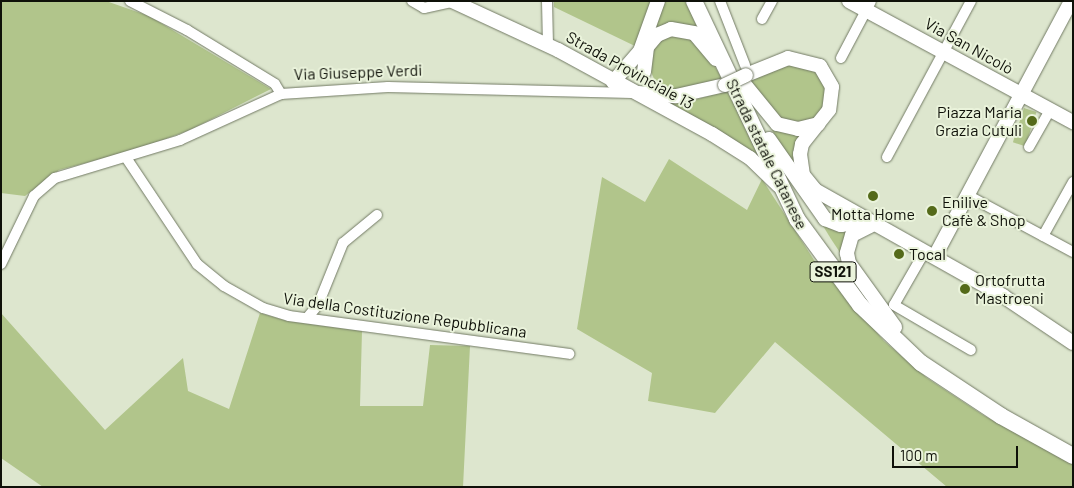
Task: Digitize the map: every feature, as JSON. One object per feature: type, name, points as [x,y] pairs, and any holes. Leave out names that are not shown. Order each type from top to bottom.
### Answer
[{"type":"main road","name":"Strada Provinciale 13","points":[[452,1],[548,45],[750,158],[780,187]]},
{"type":"main road","points":[[613,82],[640,51],[658,1]]},
{"type":"main road","name":"Strada statale Catanese","points":[[694,1],[738,77],[785,176],[830,253],[895,327],[976,389],[1073,444]]},
{"type":"main road","name":"Strada statale Catanese","points":[[705,1],[738,77],[780,187],[820,256],[887,334],[972,398],[1073,456]]},
{"type":"main road","name":"Via San Nicolò","points":[[849,1],[868,6],[944,52],[1073,122]]},
{"type":"main road","points":[[930,254],[968,195],[1071,1]]},
{"type":"main road","points":[[644,72],[644,55],[652,40],[664,32],[679,29],[700,38],[738,77],[777,124],[798,129],[819,124]]},
{"type":"main road","points":[[640,51],[644,72],[660,95]]},
{"type":"main road","points":[[632,92],[660,95],[692,95],[788,58],[820,66],[832,87],[832,99],[819,124],[802,144],[803,174],[815,190],[872,224],[930,254],[1003,296],[1073,343]]},
{"type":"main road","points":[[769,139],[825,219],[841,225],[872,224]]},
{"type":"main road","points":[[872,224],[849,241],[849,263],[895,327]]},
{"type":"street","points":[[130,1],[187,30],[274,84],[281,94]]},
{"type":"street","points":[[412,1],[424,8],[452,1]]},
{"type":"street","points":[[548,1],[548,45]]},
{"type":"street","points":[[720,1],[738,77]]},
{"type":"street","points":[[762,19],[772,1]]},
{"type":"street","points":[[887,157],[972,1]]},
{"type":"street","points":[[840,58],[868,6]]},
{"type":"street","points":[[604,95],[613,82]]},
{"type":"street","name":"Via Giuseppe Verdi","points":[[1,264],[34,196],[42,186],[79,170],[127,159],[180,140],[281,94],[388,86],[604,95],[632,92]]},
{"type":"street","points":[[1030,148],[1050,110]]},
{"type":"street","name":"Via della Costituzione Repubblicana","points":[[127,159],[162,215],[208,274],[263,308],[307,318],[569,354]]},
{"type":"street","points":[[1044,236],[1073,182]]},
{"type":"street","points":[[968,195],[1073,252]]},
{"type":"street","points":[[307,318],[318,305],[342,243],[377,215]]},
{"type":"street","points":[[930,254],[894,305],[971,350]]},
{"type":"green space","points":[[1,1],[106,1],[149,16],[271,89],[190,130],[135,150],[59,170],[25,196],[1,193]]},
{"type":"green space","points":[[554,1],[654,1],[637,47],[554,7]]},
{"type":"green space","points":[[662,1],[687,1],[703,37],[654,34]]},
{"type":"green space","points":[[674,32],[701,43],[723,80],[711,86],[669,90],[655,81],[648,65],[655,42]]},
{"type":"green space","points":[[792,63],[817,71],[826,83],[824,107],[813,122],[786,125],[749,81]]},
{"type":"green space","points":[[727,91],[759,157],[653,99],[694,100]]},
{"type":"green space","points":[[1024,108],[1036,112],[1025,146],[1013,142]]},
{"type":"green space","points":[[769,124],[805,132],[799,176],[788,161]]},
{"type":"green space","points":[[669,159],[747,210],[762,179],[814,260],[884,341],[927,378],[983,415],[1073,465],[1073,487],[947,487],[775,342],[715,413],[648,401],[652,373],[577,329],[602,177],[645,202]]},
{"type":"green space","points":[[817,216],[850,227],[843,257],[831,239]]},
{"type":"green space","points":[[1,313],[105,430],[183,358],[188,391],[229,409],[260,313],[287,321],[362,331],[360,406],[423,406],[430,345],[470,346],[463,487],[43,487],[1,458]]},
{"type":"place","name":"Piazza Maria Grazia Cutuli","points":[[1032,121]]},
{"type":"place","name":"Motta Home","points":[[873,196]]},
{"type":"place","name":"Enilive Cafè & Shop","points":[[932,211]]},
{"type":"place","name":"Tocal","points":[[899,254]]},
{"type":"place","name":"Ortofrutta Mastroeni","points":[[965,289]]}]
